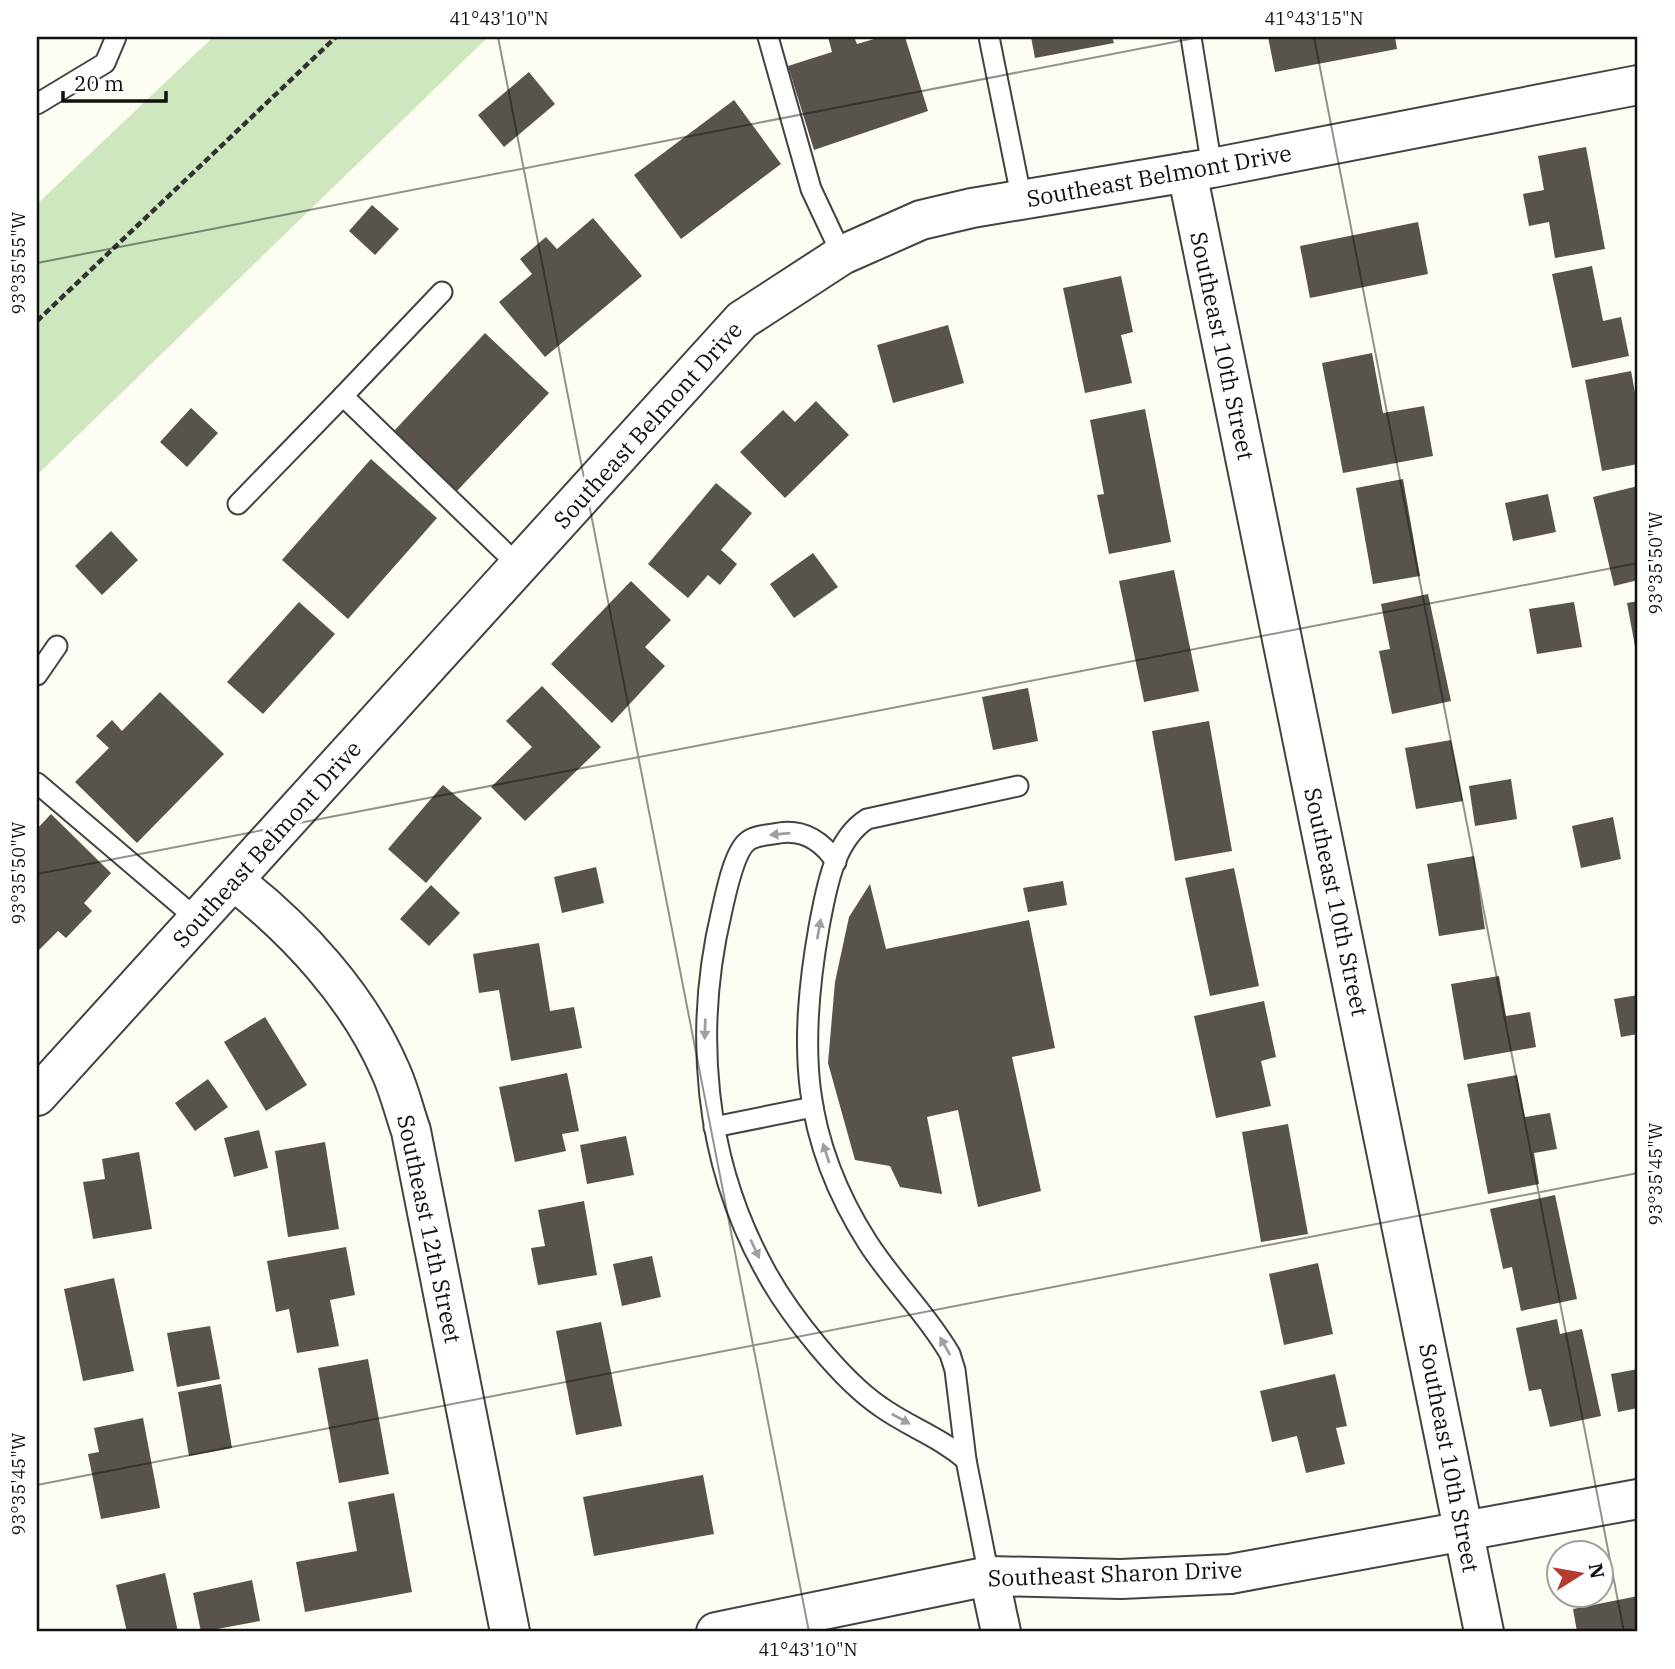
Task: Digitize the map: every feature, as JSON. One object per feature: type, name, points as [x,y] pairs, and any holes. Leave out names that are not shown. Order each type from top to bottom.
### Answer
[{"type":"street","name":"Southeast Belmont Drive","points":[[37,1096],[742,320],[842,255],[921,220],[1199,170],[1638,85]]},
{"type":"street","name":"Southeast 10th Street","points":[[1199,170],[1484,1632]]},
{"type":"street","name":"Southeast 12th Street","points":[[234,881],[269,908],[333,979],[374,1037],[391,1072],[411,1131],[510,1632]]},
{"type":"street","name":"Southeast Sharon Drive","points":[[716,1632],[989,1576],[1121,1579],[1230,1574],[1638,1499]]},
{"type":"street","points":[[989,1576],[1001,1632]]},
{"type":"lane","points":[[37,104],[105,63],[116,37]]},
{"type":"lane","points":[[768,37],[811,189],[842,255]]},
{"type":"lane","points":[[989,37],[1022,201]]},
{"type":"lane","points":[[1192,37],[1199,170]]},
{"type":"lane","points":[[238,504],[442,292]]},
{"type":"lane","points":[[343,396],[519,566]]},
{"type":"lane","points":[[37,675],[57,646]]},
{"type":"lane","points":[[37,783],[198,920]]},
{"type":"lane","points":[[989,1576],[966,1460],[960,1395],[950,1354],[868,1243],[834,1177],[813,1107],[806,1066],[808,994],[826,888],[842,847],[867,819],[1018,786]]},
{"type":"lane","points":[[836,862],[816,840],[799,833],[760,836],[743,847],[730,875],[707,984],[705,1048],[714,1127],[738,1212],[764,1269],[780,1295],[842,1372],[873,1402],[934,1435],[966,1460]]},
{"type":"lane","points":[[714,1127],[813,1107]]},
{"type":"path","points":[[37,321],[336,37]]},
{"type":"green space","points":[[213,37],[488,37],[37,475],[37,204]]},
{"type":"building","points":[[828,37],[854,37],[857,44],[881,37],[905,37],[928,111],[814,150],[788,66],[832,52]]},
{"type":"building","points":[[1031,37],[1112,37],[1114,43],[1035,58]]},
{"type":"building","points":[[1268,37],[1395,37],[1397,49],[1275,72]]},
{"type":"building","points":[[529,72],[555,104],[504,147],[478,115]]},
{"type":"building","points":[[734,100],[781,164],[681,239],[634,175]]},
{"type":"building","points":[[1586,147],[1605,249],[1555,258],[1549,222],[1529,226],[1523,194],[1544,190],[1538,156]]},
{"type":"building","points":[[372,205],[399,229],[375,255],[349,231]]},
{"type":"building","points":[[593,218],[642,276],[545,357],[499,302],[532,274],[520,259],[546,237],[557,249]]},
{"type":"building","points":[[1418,222],[1428,274],[1310,298],[1300,246]]},
{"type":"building","points":[[1592,266],[1603,321],[1621,317],[1629,356],[1572,368],[1552,274]]},
{"type":"building","points":[[1121,276],[1133,332],[1121,335],[1132,383],[1085,393],[1063,288]]},
{"type":"building","points":[[948,325],[964,383],[893,403],[877,345]]},
{"type":"building","points":[[485,333],[549,393],[457,491],[394,431]]},
{"type":"building","points":[[1372,353],[1383,413],[1424,406],[1433,456],[1343,473],[1322,363]]},
{"type":"building","points":[[1631,371],[1638,409],[1638,464],[1602,471],[1585,380]]},
{"type":"building","points":[[816,401],[849,435],[785,498],[740,452],[783,410],[795,422]]},
{"type":"building","points":[[191,408],[218,433],[187,467],[160,442]]},
{"type":"building","points":[[1145,409],[1171,542],[1109,554],[1097,495],[1104,494],[1090,420]]},
{"type":"building","points":[[371,459],[437,518],[348,619],[282,560]]},
{"type":"building","points":[[1403,479],[1420,576],[1373,584],[1356,488]]},
{"type":"building","points":[[716,483],[752,513],[721,550],[737,564],[720,585],[708,575],[688,598],[648,564]]},
{"type":"building","points":[[1638,486],[1638,580],[1614,586],[1593,497]]},
{"type":"building","points":[[1548,494],[1556,532],[1513,541],[1505,503]]},
{"type":"building","points":[[111,531],[138,560],[102,595],[75,566]]},
{"type":"building","points":[[813,553],[838,587],[794,618],[770,584]]},
{"type":"building","points":[[1174,570],[1199,691],[1144,702],[1119,581]]},
{"type":"building","points":[[631,581],[671,620],[645,647],[665,666],[612,723],[551,664]]},
{"type":"building","points":[[1428,594],[1451,701],[1392,714],[1379,651],[1390,649],[1381,604]]},
{"type":"building","points":[[1638,601],[1638,657],[1637,657],[1627,603]]},
{"type":"building","points":[[299,602],[335,634],[263,714],[227,682]]},
{"type":"building","points":[[1574,602],[1582,647],[1537,654],[1529,609]]},
{"type":"building","points":[[542,686],[601,747],[525,821],[491,787],[532,747],[506,721]]},
{"type":"building","points":[[1028,688],[1038,741],[993,750],[982,697]]},
{"type":"building","points":[[160,692],[224,754],[137,843],[75,782],[109,748],[96,736],[112,720],[122,731]]},
{"type":"building","points":[[1209,721],[1232,851],[1175,861],[1152,731]]},
{"type":"building","points":[[1451,740],[1463,801],[1416,809],[1405,748]]},
{"type":"building","points":[[1511,779],[1517,819],[1475,826],[1469,786]]},
{"type":"building","points":[[443,785],[482,818],[426,883],[388,849]]},
{"type":"building","points":[[51,814],[111,873],[84,903],[92,911],[66,938],[58,931],[37,952],[37,829]]},
{"type":"building","points":[[1613,817],[1621,859],[1581,868],[1572,826]]},
{"type":"building","points":[[1474,856],[1485,929],[1439,936],[1427,864]]},
{"type":"building","points":[[596,867],[604,903],[562,913],[554,877]]},
{"type":"building","points":[[1234,868],[1259,986],[1210,996],[1185,878]]},
{"type":"building","points":[[1063,881],[1067,905],[1028,912],[1023,888]]},
{"type":"building","points":[[870,884],[886,949],[1029,920],[1055,1048],[1012,1057],[1041,1191],[978,1207],[958,1110],[927,1117],[942,1194],[900,1187],[890,1166],[855,1160],[828,1063],[835,982],[849,917]]},
{"type":"building","points":[[431,885],[460,913],[429,946],[400,919]]},
{"type":"building","points":[[539,943],[550,1011],[574,1007],[582,1048],[511,1061],[499,990],[479,993],[473,954]]},
{"type":"building","points":[[1499,976],[1506,1016],[1530,1012],[1536,1047],[1464,1060],[1451,984]]},
{"type":"building","points":[[1638,995],[1638,1034],[1621,1037],[1614,999]]},
{"type":"building","points":[[1264,1001],[1276,1057],[1261,1061],[1271,1106],[1216,1118],[1194,1016]]},
{"type":"building","points":[[265,1017],[307,1085],[266,1111],[224,1042]]},
{"type":"building","points":[[567,1073],[579,1131],[562,1134],[566,1151],[515,1162],[499,1087]]},
{"type":"building","points":[[1517,1075],[1525,1117],[1550,1113],[1557,1149],[1534,1153],[1539,1184],[1488,1194],[1467,1084]]},
{"type":"building","points":[[208,1079],[228,1107],[195,1131],[175,1103]]},
{"type":"building","points":[[1288,1124],[1308,1234],[1261,1242],[1242,1132]]},
{"type":"building","points":[[259,1130],[268,1168],[234,1177],[224,1138]]},
{"type":"building","points":[[626,1136],[634,1175],[587,1184],[580,1145]]},
{"type":"building","points":[[325,1142],[339,1229],[288,1237],[275,1151]]},
{"type":"building","points":[[139,1152],[152,1229],[93,1239],[83,1182],[105,1179],[102,1159]]},
{"type":"building","points":[[1555,1195],[1577,1299],[1521,1311],[1512,1267],[1503,1269],[1490,1209]]},
{"type":"building","points":[[584,1201],[597,1275],[538,1285],[531,1248],[545,1246],[538,1210]]},
{"type":"building","points":[[346,1247],[355,1295],[330,1300],[339,1346],[297,1353],[289,1309],[276,1312],[267,1261]]},
{"type":"building","points":[[652,1256],[661,1297],[622,1306],[613,1264]]},
{"type":"building","points":[[1318,1263],[1333,1334],[1284,1345],[1269,1274]]},
{"type":"building","points":[[114,1278],[134,1371],[83,1381],[64,1289]]},
{"type":"building","points":[[1557,1319],[1560,1334],[1582,1329],[1601,1416],[1550,1427],[1541,1389],[1529,1391],[1516,1328]]},
{"type":"building","points":[[601,1322],[622,1426],[576,1435],[556,1331]]},
{"type":"building","points":[[210,1326],[220,1379],[177,1387],[167,1333]]},
{"type":"building","points":[[368,1359],[389,1474],[339,1483],[318,1368]]},
{"type":"building","points":[[1638,1369],[1638,1408],[1618,1412],[1611,1374]]},
{"type":"building","points":[[1335,1374],[1347,1426],[1336,1428],[1345,1464],[1306,1473],[1297,1436],[1272,1442],[1260,1391]]},
{"type":"building","points":[[221,1384],[232,1448],[189,1456],[178,1392]]},
{"type":"building","points":[[143,1418],[160,1508],[101,1519],[88,1454],[99,1452],[94,1428]]},
{"type":"building","points":[[703,1475],[714,1534],[594,1556],[583,1497]]},
{"type":"building","points":[[394,1493],[412,1592],[305,1612],[296,1562],[357,1551],[348,1502]]},
{"type":"building","points":[[165,1573],[178,1632],[127,1632],[116,1585]]},
{"type":"building","points":[[252,1580],[260,1621],[201,1632],[193,1593]]},
{"type":"building","points":[[1638,1596],[1638,1632],[1577,1632],[1573,1610],[1616,1610],[1616,1600]]}]
